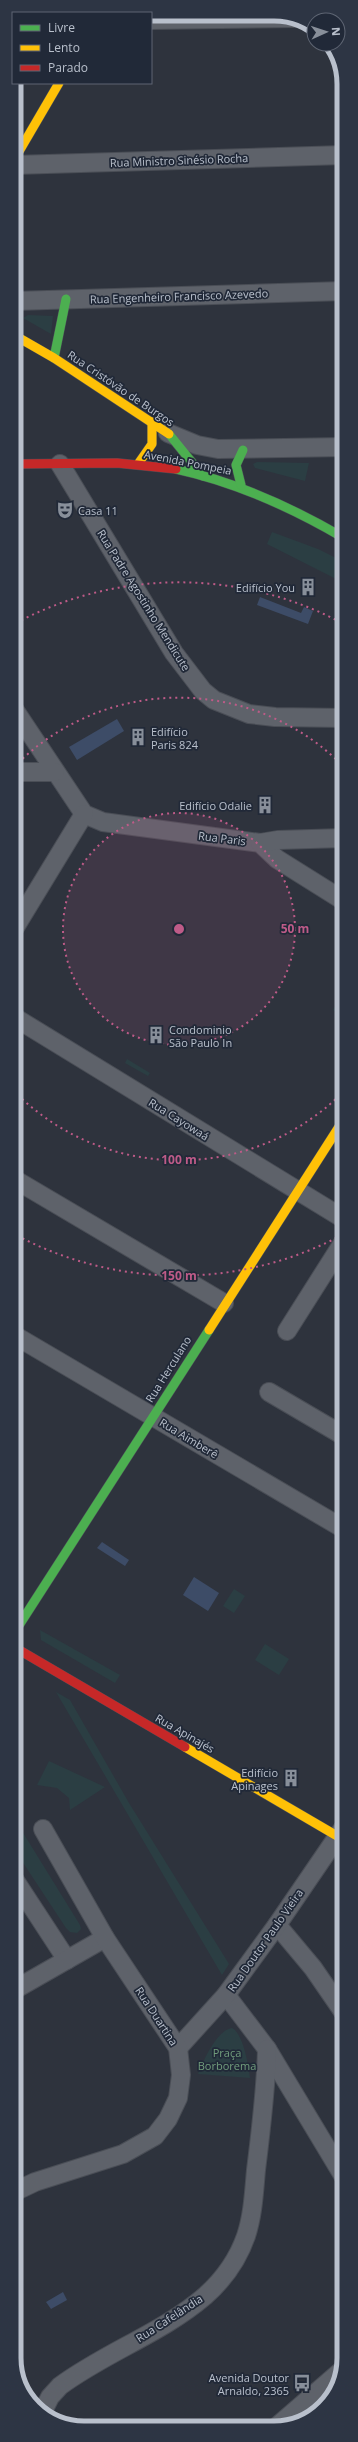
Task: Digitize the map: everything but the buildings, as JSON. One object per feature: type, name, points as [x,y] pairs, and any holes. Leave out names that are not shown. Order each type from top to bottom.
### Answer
[{"type":"street","points":[[21,148],[58,84]]},
{"type":"street","name":"Rua Ministro Sinésio Rocha","points":[[21,165],[337,154]]},
{"type":"street","name":"Rua Engenheiro Francisco Azevedo","points":[[21,301],[337,291]]},
{"type":"street","points":[[54,358],[66,299]]},
{"type":"street","name":"Rua Cristóvão de Burgos","points":[[21,338],[54,358],[168,433],[203,476]]},
{"type":"street","points":[[138,464],[152,444],[152,422]]},
{"type":"street","points":[[168,433],[207,448],[243,450],[337,447]]},
{"type":"street","points":[[241,485],[236,465],[243,450]]},
{"type":"street","name":"Avenida Pompeia","points":[[21,464],[138,464],[203,476],[241,485],[312,519],[337,534]]},
{"type":"street","name":"Rua Padre Agostinho Mendicute","points":[[60,464],[174,653],[203,691],[214,700],[249,714],[275,717],[337,718]]},
{"type":"street","points":[[21,720],[54,772],[84,814],[21,918]]},
{"type":"street","points":[[21,772],[54,772]]},
{"type":"street","name":"Rua Paris","points":[[84,814],[103,822],[260,843],[277,859],[337,897]]},
{"type":"street","points":[[260,843],[278,840],[337,838]]},
{"type":"street","name":"Rua Cayowaá","points":[[21,1020],[297,1192],[337,1215]]},
{"type":"street","name":"Rua Herculano","points":[[21,1616],[153,1416],[224,1303],[337,1130]]},
{"type":"street","points":[[21,1183],[224,1303]]},
{"type":"street","points":[[287,1331],[337,1252]]},
{"type":"street","name":"Rua Aimberê","points":[[21,1339],[337,1525]]},
{"type":"street","points":[[269,1392],[337,1432]]},
{"type":"street","name":"Rua Apinajés","points":[[21,1651],[337,1831]]},
{"type":"street","name":"Rua Duartina","points":[[21,2189],[35,2182],[123,2154],[155,2136],[168,2119],[178,2098],[181,2076],[178,2048],[105,1938],[43,1829]]},
{"type":"street","name":"Rua Doutor Paulo Vieira","points":[[178,2048],[226,1995],[337,1841]]},
{"type":"street","points":[[21,1890],[67,1960]]},
{"type":"street","points":[[277,1925],[313,1968],[337,2003]]},
{"type":"street","points":[[21,1986],[105,1938]]},
{"type":"street","points":[[226,1995],[267,2049],[337,2165]]},
{"type":"street","name":"Rua Cafelândia","points":[[45,2407],[50,2397],[60,2386],[165,2323],[204,2296],[222,2278],[232,2264],[246,2236],[251,2213],[266,2095],[267,2049]]},
{"type":"street","points":[[284,2420],[334,2377]]},
{"type":"green space","points":[[28,315],[53,316],[51,334],[23,318]]},
{"type":"green space","points":[[257,462],[309,463],[305,481],[255,468],[253,464]]},
{"type":"green space","points":[[272,532],[318,549],[337,558],[337,579],[267,544]]},
{"type":"green space","points":[[337,1003],[337,1012],[333,1010]]},
{"type":"green space","points":[[127,1059],[150,1073],[148,1076],[125,1063]]},
{"type":"green space","points":[[234,1589],[245,1596],[234,1613],[223,1606]]},
{"type":"green space","points":[[40,1630],[120,1675],[115,1683],[41,1640]]},
{"type":"green space","points":[[265,1644],[289,1659],[279,1675],[255,1660]]},
{"type":"green space","points":[[56,1692],[70,1700],[129,1803],[229,1964],[222,1975]]},
{"type":"green space","points":[[49,1761],[105,1787],[70,1810],[69,1798],[57,1788],[37,1785]]},
{"type":"green space","points":[[21,1829],[80,1925],[81,1929],[77,1933],[70,1932],[21,1860]]},
{"type":"green space","name":"Praça Borborema","points":[[232,2028],[236,2031],[242,2043],[247,2059],[250,2078],[198,2074],[207,2054],[216,2040],[226,2030]]},
{"type":"water","points":[[260,597],[301,613],[304,607],[313,611],[308,624],[257,605]]},
{"type":"water","points":[[117,719],[124,731],[77,760],[69,747]]},
{"type":"water","points":[[102,1542],[129,1560],[125,1566],[97,1548]]},
{"type":"water","points":[[194,1577],[219,1593],[208,1611],[183,1595]]},
{"type":"water","points":[[63,2292],[67,2300],[51,2309],[46,2302]]},
{"type":"traffic: fast","points":[[54,358],[66,299]]},
{"type":"traffic: fast","points":[[169,434],[203,476]]},
{"type":"traffic: fast","points":[[241,485],[236,465],[243,450]]},
{"type":"traffic: fast","points":[[176,469],[198,474],[242,488],[304,516],[337,534]]},
{"type":"traffic: fast","points":[[21,1622],[209,1330]]},
{"type":"traffic: slow","points":[[21,148],[58,84]]},
{"type":"traffic: slow","points":[[21,339],[54,358],[169,434]]},
{"type":"traffic: slow","points":[[138,464],[152,444],[152,422]]},
{"type":"traffic: slow","points":[[209,1330],[337,1130]]},
{"type":"traffic: slow","points":[[185,1747],[337,1836]]},
{"type":"traffic: jam","points":[[21,464],[117,463],[176,469]]},
{"type":"traffic: jam","points":[[21,1651],[185,1747]]},
{"type":"place","name":"Casa 11","points":[[65,510]]},
{"type":"place","name":"Edifício You","points":[[308,587]]},
{"type":"place","name":"Edifício Paris 824","points":[[138,737]]},
{"type":"place","name":"Edifício Odalie","points":[[265,805]]},
{"type":"place","name":"Condominio São Paulo In","points":[[156,1035]]},
{"type":"place","name":"Edifício Apinages","points":[[291,1778]]},
{"type":"place","name":"Avenida Doutor Arnaldo, 2365","points":[[302,2383]]}]
